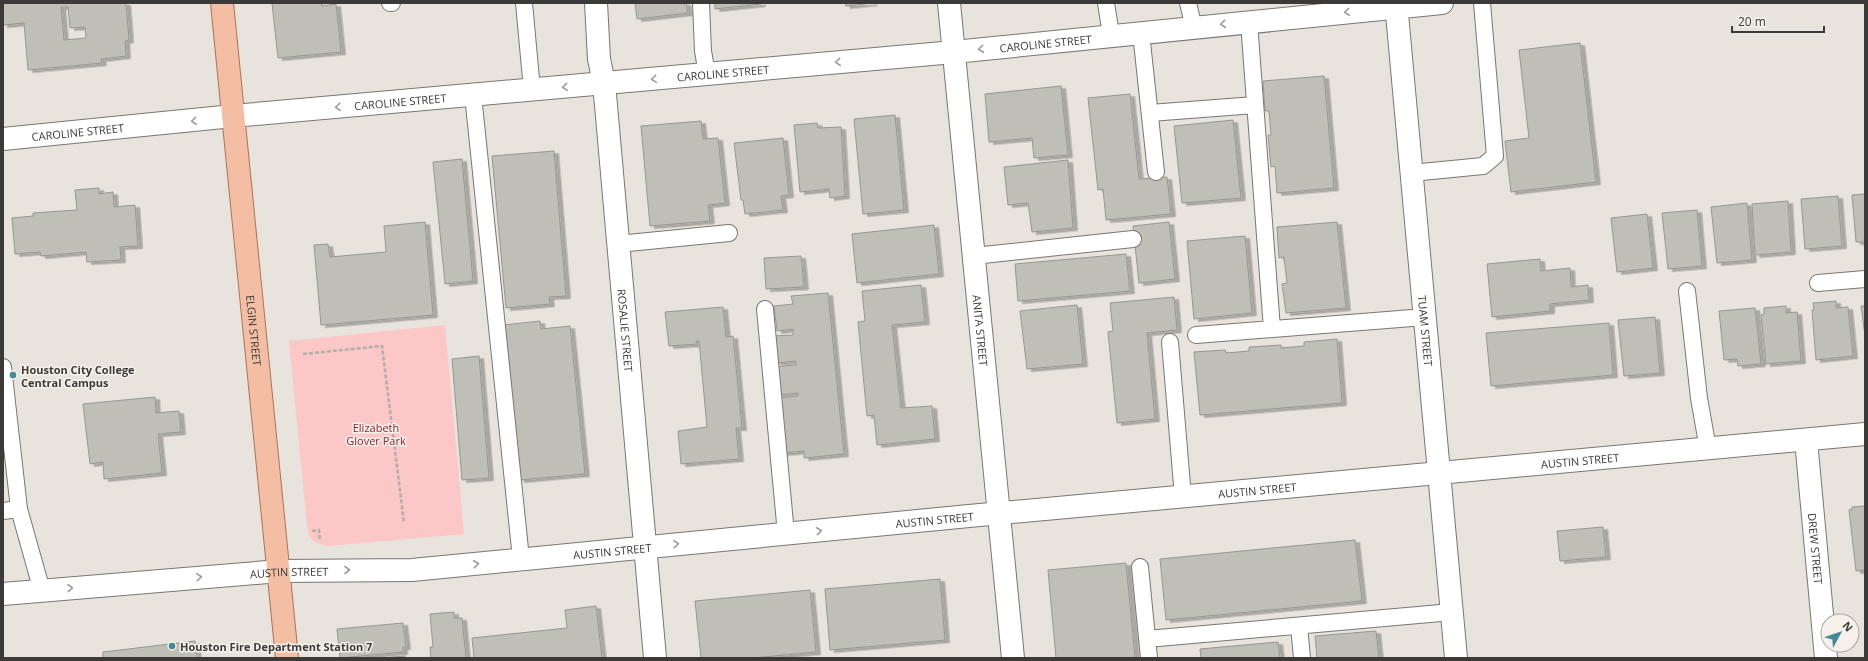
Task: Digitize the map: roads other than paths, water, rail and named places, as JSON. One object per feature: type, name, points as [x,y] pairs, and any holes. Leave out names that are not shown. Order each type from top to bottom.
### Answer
[{"type":"main road","name":"ELGIN STREET","points":[[222,3],[288,658]]},
{"type":"street","name":"ROSALIE STREET","points":[[596,3],[599,60],[604,83],[655,658]]},
{"type":"street","name":"ANITA STREET","points":[[949,3],[1013,658]]},
{"type":"street","name":"CAROLINE STREET","points":[[3,139],[233,116],[954,52],[1111,35],[1194,28],[1396,5],[1442,3]]},
{"type":"street","name":"TUAM STREET","points":[[1396,5],[1456,658]]},
{"type":"street","name":"AUSTIN STREET","points":[[3,594],[280,571],[412,570],[999,513],[1440,474],[1865,434]]},
{"type":"street","name":"DREW STREET","points":[[1806,440],[1826,658]]},
{"type":"lane","points":[[524,3],[532,90]]},
{"type":"lane","points":[[701,3],[703,51],[707,74]]},
{"type":"lane","points":[[1106,3],[1111,35]]},
{"type":"lane","points":[[1188,3],[1194,28]]},
{"type":"lane","points":[[1411,173],[1483,166],[1495,156],[1482,3]]},
{"type":"lane","points":[[1249,22],[1272,329]]},
{"type":"lane","points":[[1141,33],[1156,172]]},
{"type":"lane","points":[[473,95],[521,559]]},
{"type":"lane","points":[[1150,113],[1255,105]]},
{"type":"lane","points":[[618,244],[729,233]]},
{"type":"lane","points":[[974,256],[1133,240]]},
{"type":"lane","points":[[1818,283],[1865,279]]},
{"type":"lane","points":[[1687,291],[1699,398],[1708,449]]},
{"type":"lane","points":[[765,309],[786,534]]},
{"type":"lane","points":[[1196,335],[1425,317]]},
{"type":"lane","points":[[1170,342],[1183,497]]},
{"type":"lane","points":[[3,367],[19,509],[42,590]]},
{"type":"lane","points":[[3,511],[19,509]]},
{"type":"lane","points":[[1140,567],[1149,658]]},
{"type":"lane","points":[[1147,639],[1452,612]]},
{"type":"lane","points":[[1299,626],[1302,658]]},
{"type":"place","name":"Houston City College Central Campus","points":[[13,375]]},
{"type":"place","name":"Houston Fire Department Station 7","points":[[172,646]]},
{"type":"park label","name":"Elizabeth Glover Park","points":[[376,433]]}]
